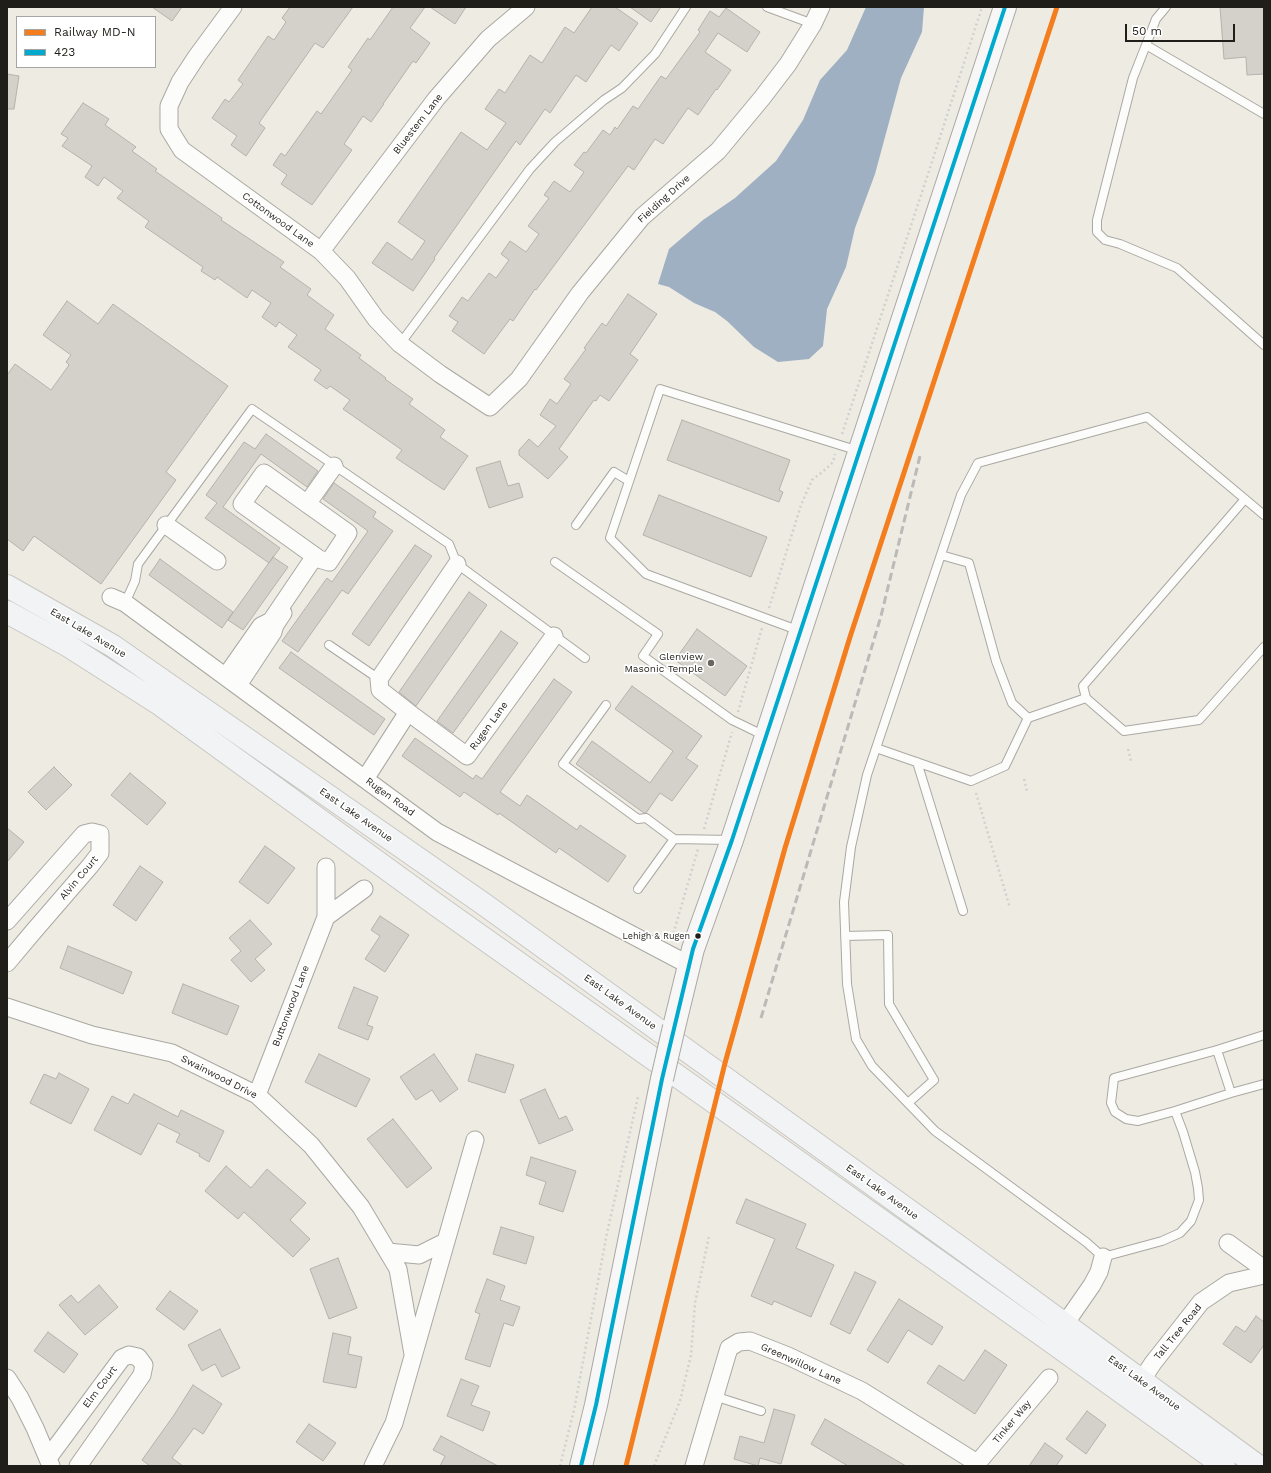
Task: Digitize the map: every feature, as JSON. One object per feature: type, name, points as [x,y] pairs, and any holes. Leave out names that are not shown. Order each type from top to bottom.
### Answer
[{"type":"main road","name":"East Lake Avenue","points":[[7,586],[113,646],[459,886],[1064,1324],[1135,1390],[1224,1466]]},
{"type":"main road","name":"East Lake Avenue","points":[[7,612],[67,645],[161,705],[438,906],[1052,1342],[1135,1390],[1258,1466]]},
{"type":"street","name":"Cottonwood Lane","points":[[233,7],[180,82],[169,106],[169,129],[182,150],[321,251],[347,278],[376,319],[400,344],[440,374],[490,407]]},
{"type":"street","name":"Bluestem Lane","points":[[321,251],[440,94],[488,39],[526,7]]},
{"type":"street","name":"Fielding Drive","points":[[490,407],[519,379],[580,293],[642,217],[718,150],[762,98],[788,64],[813,24],[821,7]]},
{"type":"street","points":[[581,1466],[596,1405],[662,1079],[693,949],[732,840],[1005,7]]},
{"type":"street","points":[[307,504],[334,466]]},
{"type":"street","points":[[264,473],[348,533],[329,562],[317,558],[242,504],[264,473]]},
{"type":"street","points":[[166,525],[217,561]]},
{"type":"street","points":[[232,680],[273,632],[275,625],[317,558]]},
{"type":"street","points":[[379,679],[457,564]]},
{"type":"street","name":"Rugen Road","points":[[118,600],[232,680],[437,832],[689,965]]},
{"type":"street","name":"Rugen Lane","points":[[379,679],[380,690],[467,756],[554,636]]},
{"type":"street","points":[[365,779],[408,712]]},
{"type":"street","name":"Alvin Court","points":[[7,921],[84,834],[92,832],[100,834],[100,853],[7,963]]},
{"type":"street","name":"Buttonwood Lane","points":[[257,1095],[326,917],[326,867]]},
{"type":"street","points":[[326,917],[364,889]]},
{"type":"street","name":"Swainwood Drive","points":[[7,1007],[92,1035],[172,1053],[257,1095],[311,1145],[362,1207],[398,1269],[413,1354]]},
{"type":"street","name":"Swainwood Drive","points":[[373,1466],[394,1423],[475,1140]]},
{"type":"street","points":[[388,1252],[419,1255],[445,1242]]},
{"type":"street","points":[[1228,1243],[1264,1269]]},
{"type":"street","points":[[1052,1342],[1092,1285],[1099,1272],[1103,1257]]},
{"type":"street","name":"Tall Tree Road","points":[[1135,1390],[1153,1363],[1201,1302],[1229,1283],[1264,1275]]},
{"type":"street","name":"Greenwillow Lane","points":[[694,1466],[729,1348],[739,1342],[750,1341],[788,1356],[862,1391],[976,1464]]},
{"type":"street","name":"Elm Court","points":[[49,1462],[122,1358],[129,1354],[138,1357],[144,1364],[142,1375],[78,1466]]},
{"type":"street","points":[[7,1378],[20,1398],[35,1428],[49,1462]]},
{"type":"street","name":"Tinker Way","points":[[976,1464],[1049,1378]]},
{"type":"lane","points":[[400,344],[530,169],[555,142],[604,100],[622,88],[655,54],[686,7]]},
{"type":"lane","points":[[767,7],[813,24]]},
{"type":"lane","points":[[1166,7],[1156,19],[1133,78],[1097,220],[1097,232],[1105,240],[1120,244],[1177,268],[1264,345]]},
{"type":"lane","points":[[1146,45],[1264,114]]},
{"type":"lane","points":[[800,631],[646,574],[610,538],[660,389],[859,451]]},
{"type":"lane","points":[[118,600],[135,581],[138,564],[252,409],[449,544],[457,564],[585,658]]},
{"type":"lane","points":[[1175,1111],[1195,1172],[1198,1188],[1199,1200],[1191,1221],[1180,1233],[1162,1242],[1103,1257],[1086,1242],[935,1131],[872,1066],[856,1039],[847,984],[844,902],[851,848],[867,775],[961,495],[978,463],[1147,417],[1264,515]]},
{"type":"lane","points":[[576,525],[614,472],[629,481]]},
{"type":"lane","points":[[1245,499],[1083,686],[1086,698],[1124,731],[1199,720],[1264,647]]},
{"type":"lane","points":[[941,555],[969,563],[996,661],[1012,703],[1028,718]]},
{"type":"lane","points":[[555,562],[658,634],[643,656],[735,722],[766,736]]},
{"type":"lane","points":[[329,645],[379,679]]},
{"type":"lane","points":[[876,748],[971,781],[1005,766],[1028,718],[1086,698]]},
{"type":"lane","points":[[606,705],[563,764],[638,819],[646,818],[674,839],[732,840]]},
{"type":"lane","points":[[917,762],[963,911]]},
{"type":"lane","points":[[638,889],[674,839]]},
{"type":"lane","points":[[845,936],[888,935],[889,1004],[934,1080],[908,1103]]},
{"type":"lane","points":[[1264,1035],[1217,1050],[1114,1078],[1111,1103],[1115,1112],[1126,1119],[1138,1121],[1264,1084]]},
{"type":"lane","points":[[1217,1050],[1231,1093]]},
{"type":"lane","points":[[714,1396],[761,1410]]},
{"type":"path","points":[[672,941],[735,722],[801,505],[812,480],[833,462],[982,7]]},
{"type":"path","points":[[1128,749],[1131,761]]},
{"type":"path","points":[[1024,779],[1027,791]]},
{"type":"path","points":[[976,793],[1010,908]]},
{"type":"path","points":[[560,1466],[574,1410],[607,1233],[639,1096]]},
{"type":"path","points":[[654,1466],[680,1401],[691,1355],[695,1303],[709,1236]]},
{"type":"water","points":[[866,7],[924,7],[922,32],[901,78],[875,174],[855,228],[846,267],[827,309],[823,346],[809,359],[778,362],[754,347],[727,321],[715,312],[694,303],[669,287],[658,284],[669,249],[703,220],[735,198],[776,161],[803,120],[820,80],[847,50]]},
{"type":"building","points":[[152,7],[182,7],[172,21]]},
{"type":"building","points":[[290,7],[353,7],[323,48],[315,43],[259,123],[265,128],[246,156],[231,145],[237,136],[212,118],[225,99],[229,102],[243,84],[238,80],[268,36],[274,40],[286,22],[282,18]]},
{"type":"building","points":[[393,7],[425,7],[410,28],[430,43],[416,63],[413,61],[371,122],[363,116],[344,144],[352,150],[312,205],[281,184],[287,175],[273,165],[281,153],[285,156],[317,111],[321,114],[352,70],[348,67],[368,38],[370,40]]},
{"type":"building","points":[[430,7],[466,7],[455,24]]},
{"type":"building","points":[[592,7],[615,7],[638,23],[619,51],[611,45],[586,82],[576,75],[550,113],[545,109],[520,145],[516,141],[434,258],[435,259],[413,291],[372,263],[387,242],[412,260],[425,241],[398,222],[461,132],[487,150],[506,123],[485,109],[499,89],[505,93],[530,55],[542,63],[565,27],[574,33]]},
{"type":"building","points":[[630,7],[661,7],[651,22]]},
{"type":"building","points":[[1220,7],[1264,7],[1264,74],[1247,75],[1246,57],[1224,59]]},
{"type":"building","points":[[726,8],[760,32],[747,52],[718,33],[705,52],[731,70],[698,115],[688,108],[663,144],[655,139],[634,170],[628,166],[536,290],[535,289],[513,321],[510,319],[484,354],[452,331],[458,322],[449,316],[462,297],[468,301],[489,273],[496,278],[509,260],[501,254],[510,241],[526,252],[539,234],[528,226],[549,198],[544,195],[554,181],[570,192],[584,172],[574,165],[584,152],[586,153],[603,130],[610,135],[615,127],[617,129],[633,106],[638,109],[661,76],[666,79],[700,32],[698,30],[710,11],[719,17]]},
{"type":"building","points":[[7,74],[19,76],[14,109],[7,109]]},
{"type":"building","points":[[83,103],[109,119],[105,125],[136,147],[132,151],[157,169],[155,171],[222,218],[221,220],[284,262],[280,267],[311,289],[307,295],[334,315],[325,329],[361,355],[359,358],[413,399],[409,404],[445,430],[440,437],[468,456],[444,490],[396,458],[402,450],[343,409],[350,400],[330,386],[327,389],[314,380],[321,370],[288,347],[297,335],[279,322],[276,327],[262,317],[271,303],[252,290],[247,298],[217,277],[215,280],[201,271],[203,267],[145,227],[149,221],[117,198],[123,191],[104,177],[98,186],[85,177],[92,166],[62,146],[68,138],[61,134]]},
{"type":"building","points":[[628,294],[657,314],[630,354],[638,360],[609,401],[600,395],[596,401],[594,400],[559,449],[568,457],[548,479],[519,455],[519,450],[529,439],[538,447],[556,426],[540,415],[550,399],[557,404],[571,384],[564,379],[586,349],[584,348],[602,323],[606,326]]},
{"type":"building","points":[[67,301],[98,324],[113,304],[228,386],[166,472],[176,480],[101,584],[34,536],[23,551],[7,539],[7,375],[15,364],[51,390],[69,365],[66,362],[71,355],[43,335]]},
{"type":"building","points":[[682,420],[790,460],[779,490],[783,492],[779,502],[667,460]]},
{"type":"building","points":[[266,434],[318,471],[307,487],[261,454],[223,507],[280,548],[269,563],[205,518],[217,503],[206,495],[244,442],[255,449]]},
{"type":"building","points":[[500,461],[508,486],[519,483],[523,497],[489,508],[476,468]]},
{"type":"building","points":[[334,483],[376,512],[373,517],[393,531],[348,594],[342,590],[298,652],[282,641],[327,578],[332,582],[368,531],[323,499]]},
{"type":"building","points":[[659,495],[767,537],[751,577],[643,535]]},
{"type":"building","points":[[415,545],[432,556],[369,646],[352,634]]},
{"type":"building","points":[[273,557],[288,567],[243,630],[228,620]]},
{"type":"building","points":[[160,559],[233,612],[222,628],[149,575]]},
{"type":"building","points":[[469,592],[487,605],[416,706],[399,692]]},
{"type":"building","name":"Glenview Masonic Temple","points":[[697,629],[747,666],[725,696],[675,660]]},
{"type":"building","points":[[501,631],[518,643],[453,733],[437,721]]},
{"type":"building","points":[[291,652],[385,719],[374,735],[279,668]]},
{"type":"building","points":[[554,679],[572,692],[500,792],[520,806],[527,795],[577,830],[580,825],[626,856],[608,882],[559,848],[556,853],[499,813],[498,815],[464,792],[460,797],[402,756],[415,738],[473,779],[476,775],[482,779]]},
{"type":"building","points":[[632,686],[702,736],[686,758],[698,766],[672,801],[660,793],[646,813],[576,764],[592,741],[650,783],[673,751],[615,709]]},
{"type":"building","points":[[54,767],[72,785],[46,810],[28,792]]},
{"type":"building","points":[[130,773],[166,803],[147,825],[111,795]]},
{"type":"building","points":[[7,828],[24,842],[7,862]]},
{"type":"building","points":[[265,846],[295,868],[268,904],[239,882]]},
{"type":"building","points":[[140,866],[163,882],[136,921],[113,905]]},
{"type":"building","points":[[380,916],[409,935],[385,972],[365,959],[380,936],[371,930]]},
{"type":"building","points":[[250,920],[272,944],[255,959],[265,970],[251,982],[231,960],[241,951],[229,938]]},
{"type":"building","points":[[68,946],[132,972],[123,994],[60,968]]},
{"type":"building","points":[[183,984],[239,1006],[227,1035],[172,1013]]},
{"type":"building","points":[[354,987],[378,997],[367,1025],[373,1027],[368,1040],[338,1028]]},
{"type":"building","points":[[319,1054],[370,1079],[356,1107],[305,1082]]},
{"type":"building","points":[[434,1054],[458,1089],[440,1102],[432,1090],[416,1100],[400,1077]]},
{"type":"building","points":[[476,1054],[514,1065],[505,1093],[468,1081]]},
{"type":"building","points":[[59,1073],[89,1089],[71,1124],[30,1103],[44,1074],[56,1079]]},
{"type":"building","points":[[545,1089],[559,1119],[566,1116],[573,1130],[539,1144],[520,1100]]},
{"type":"building","points":[[134,1094],[178,1117],[181,1110],[224,1131],[209,1162],[199,1156],[200,1154],[176,1142],[180,1134],[158,1123],[141,1155],[94,1130],[112,1096],[128,1104]]},
{"type":"building","points":[[393,1119],[432,1168],[407,1188],[367,1139]]},
{"type":"building","points":[[531,1157],[576,1171],[563,1212],[539,1204],[546,1182],[526,1175]]},
{"type":"building","points":[[226,1166],[251,1188],[267,1169],[306,1203],[290,1220],[310,1239],[293,1257],[244,1212],[238,1219],[205,1191]]},
{"type":"building","points":[[746,1199],[806,1224],[796,1248],[834,1265],[811,1317],[774,1301],[772,1305],[751,1296],[775,1239],[736,1223]]},
{"type":"building","points":[[501,1227],[534,1237],[526,1264],[493,1254]]},
{"type":"building","points":[[338,1258],[357,1308],[329,1319],[310,1269]]},
{"type":"building","points":[[855,1272],[876,1282],[850,1334],[830,1324]]},
{"type":"building","points":[[487,1279],[505,1286],[500,1300],[520,1307],[513,1326],[504,1323],[490,1367],[465,1359],[480,1314],[475,1312]]},
{"type":"building","points":[[99,1285],[118,1307],[85,1335],[59,1305],[71,1295],[78,1303]]},
{"type":"building","points":[[170,1291],[198,1311],[184,1330],[156,1309]]},
{"type":"building","points":[[899,1299],[943,1327],[932,1345],[908,1330],[888,1363],[867,1350]]},
{"type":"building","points":[[1256,1316],[1264,1322],[1264,1345],[1251,1363],[1223,1344],[1236,1326],[1245,1332]]},
{"type":"building","points":[[220,1329],[240,1368],[222,1377],[215,1364],[202,1371],[188,1345]]},
{"type":"building","points":[[48,1332],[78,1354],[64,1373],[34,1351]]},
{"type":"building","points":[[333,1333],[351,1337],[348,1354],[362,1357],[356,1388],[323,1382]]},
{"type":"building","points":[[985,1350],[1007,1365],[975,1414],[927,1383],[939,1365],[964,1381]]},
{"type":"building","points":[[461,1379],[479,1386],[471,1405],[490,1412],[483,1431],[447,1416]]},
{"type":"building","points":[[193,1385],[222,1404],[203,1434],[194,1428],[172,1458],[183,1466],[150,1466],[142,1460]]},
{"type":"building","points":[[774,1409],[795,1415],[781,1464],[760,1458],[758,1466],[734,1459],[740,1436],[764,1443]]},
{"type":"building","points":[[1087,1411],[1106,1425],[1086,1454],[1066,1439]]},
{"type":"building","points":[[825,1419],[906,1466],[848,1466],[811,1444]]},
{"type":"building","points":[[309,1424],[336,1443],[323,1461],[296,1442]]},
{"type":"building","points":[[441,1436],[498,1466],[440,1466],[445,1456],[433,1450]]},
{"type":"building","points":[[1045,1443],[1063,1456],[1056,1466],[1029,1466]]},
{"type":"railway","points":[[761,1018],[881,616],[920,456]]},
{"type":"rail line","name":"MD-N","points":[[626,1466],[725,1063],[785,848],[850,637],[1057,7]]},
{"type":"transit line","name":"423","points":[[581,1466],[596,1405],[662,1079],[693,949],[732,840],[1005,7]]},
{"type":"place","name":"Glenview Masonic Temple","points":[[711,663]]},
{"type":"place","name":"Lehigh & Rugen","points":[[698,936]]}]
